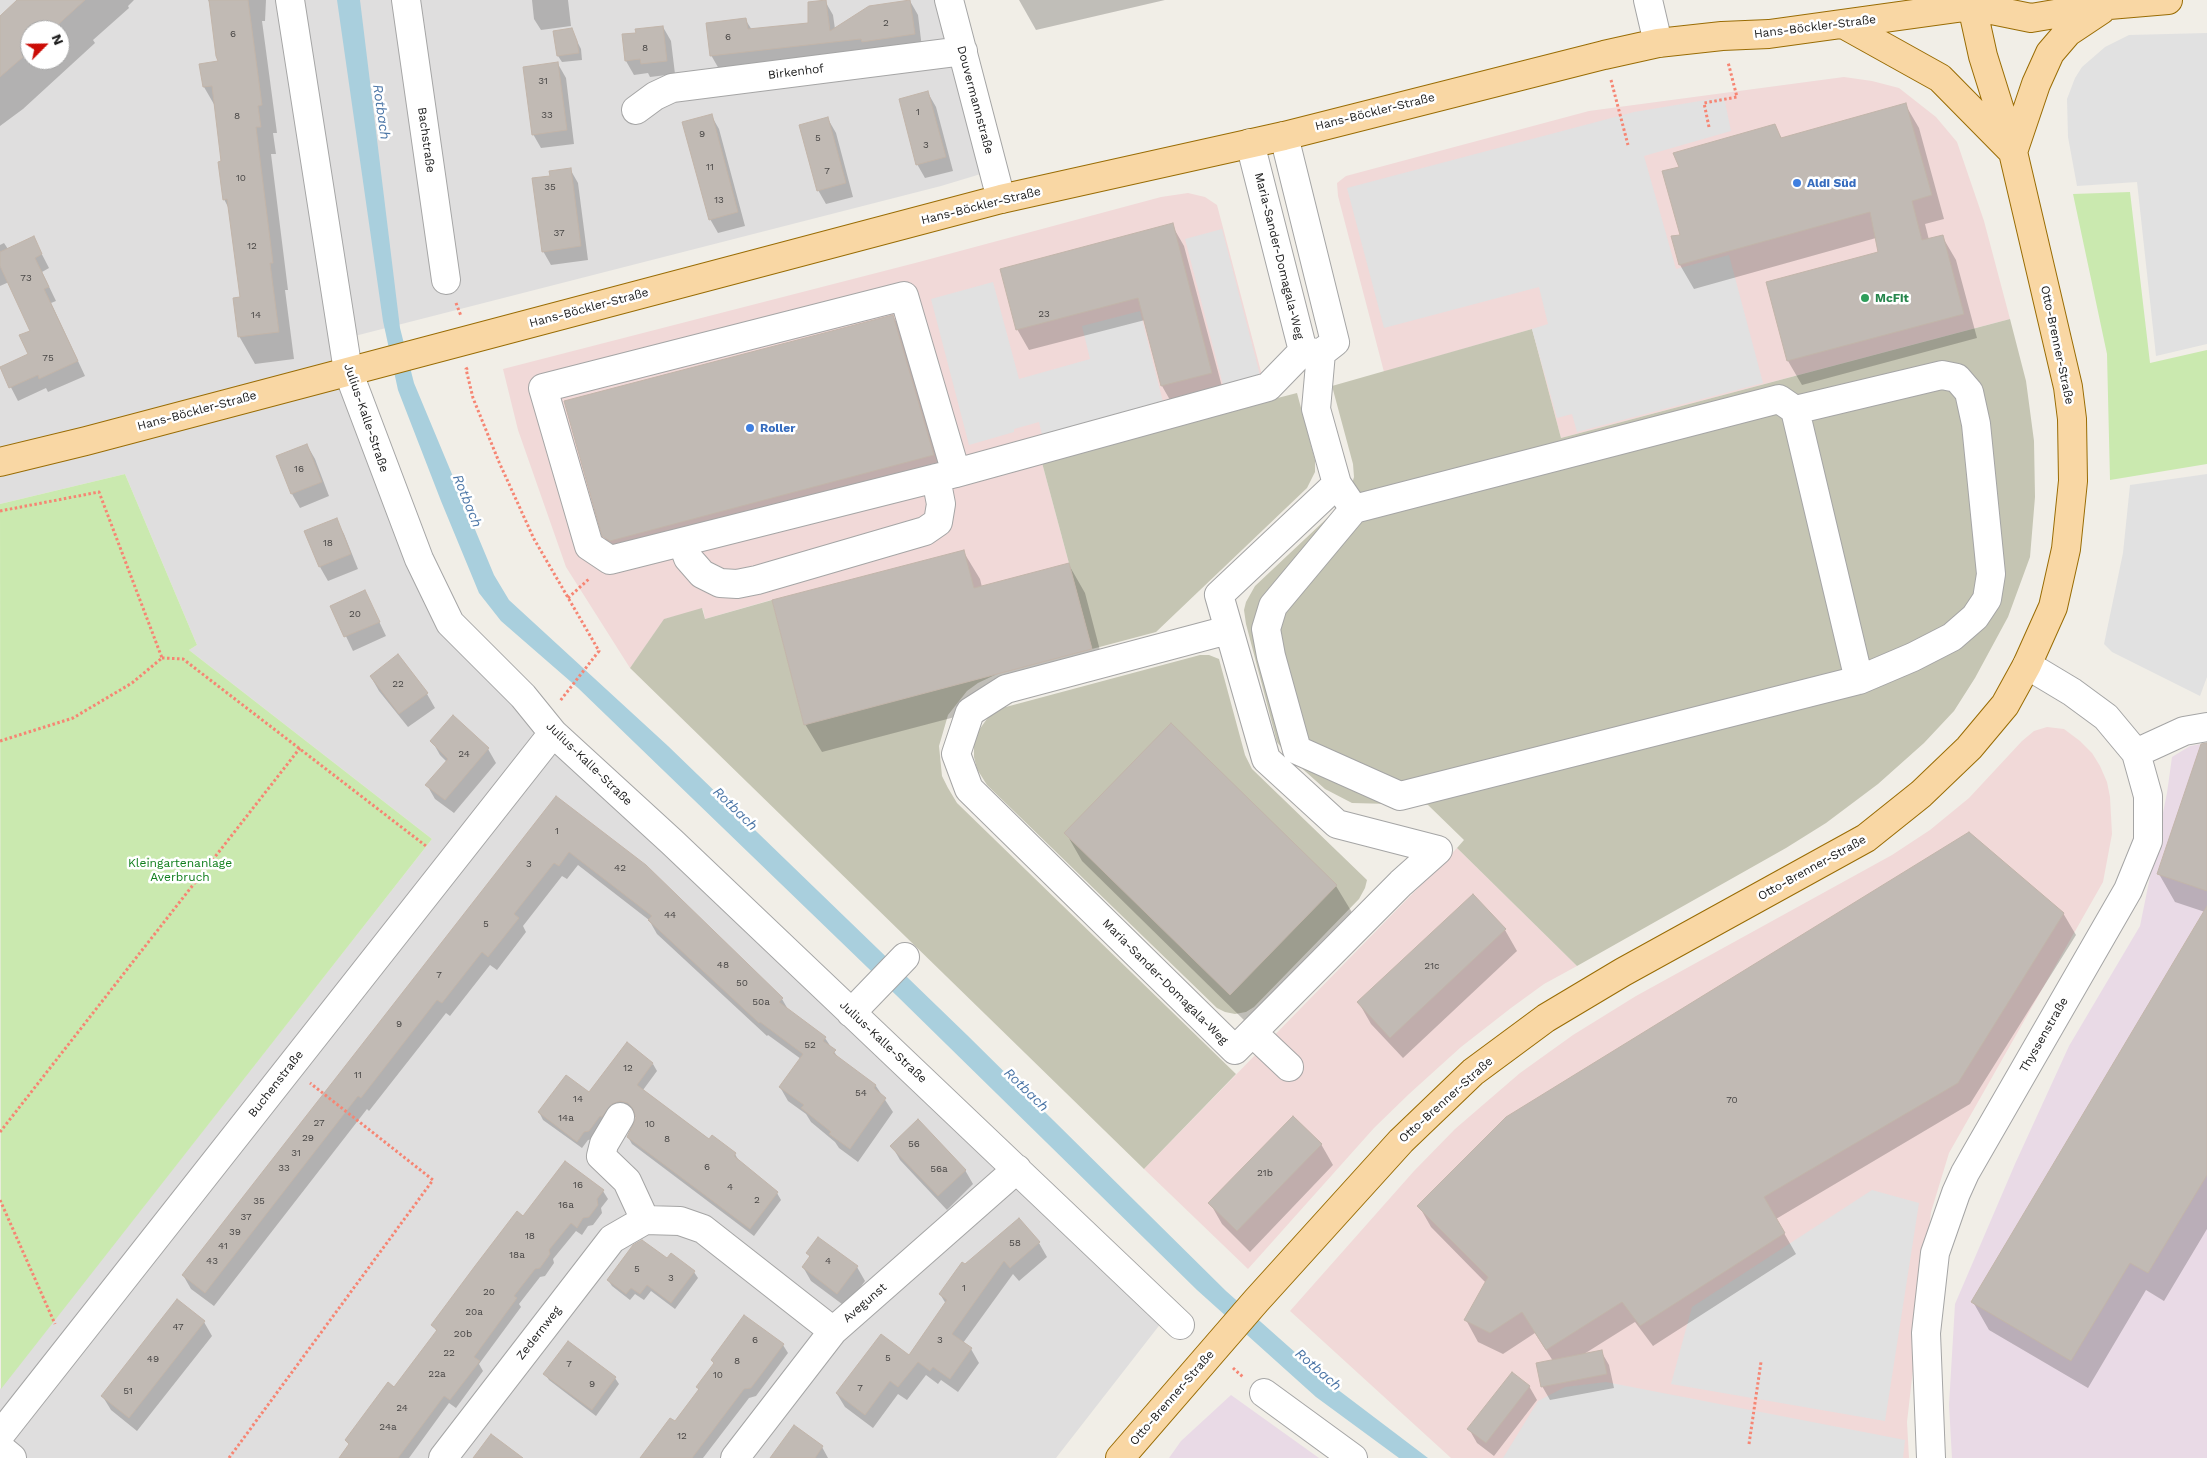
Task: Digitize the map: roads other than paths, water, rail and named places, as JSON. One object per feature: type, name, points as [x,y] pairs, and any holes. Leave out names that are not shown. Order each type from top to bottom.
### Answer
[{"type":"main road","name":"Hans-Böckler-Straße","points":[[0,462],[86,441],[1001,199],[1284,136],[1658,43],[1722,36],[1769,34],[1976,2],[2031,18],[2109,5],[2168,0]]},
{"type":"main road","name":"Otto-Brenner-Straße","points":[[1120,1458],[1256,1301],[1401,1141],[1473,1072],[1546,1018],[1623,972],[1866,838],[1922,794],[1969,748],[2005,705],[2028,666],[2052,607],[2066,549],[2073,481],[2072,419],[2068,387],[2013,152],[1985,62],[1976,2]]},
{"type":"main road","name":"Hans-Böckler-Straße","points":[[2013,152],[2036,84],[2050,53],[2068,32],[2109,5]]},
{"type":"main road","points":[[1843,24],[1940,78],[2013,152]]},
{"type":"street","name":"Julius-Kalle-Straße","points":[[290,0],[348,371],[419,559],[450,623],[523,696],[553,734],[672,842],[1180,1325]]},
{"type":"street","name":"Bachstraße","points":[[406,0],[446,280]]},
{"type":"street","name":"Douvermannstraße","points":[[949,0],[1001,199]]},
{"type":"street","points":[[1648,0],[1658,43]]},
{"type":"street","name":"Birkenhof","points":[[636,110],[654,96],[672,88],[963,52]]},
{"type":"street","name":"Maria-Sander-Domagala-Weg","points":[[1228,630],[1006,689],[970,712],[956,754],[969,789],[1234,1050],[1401,884],[1444,853],[1337,824],[1266,759],[1219,596],[1337,484],[1316,410],[1320,349],[1284,136]]},
{"type":"street","name":"Maria-Sander-Domagala-Weg","points":[[1250,143],[1320,349]]},
{"type":"street","points":[[682,542],[688,558],[702,574],[720,583],[737,584],[757,580],[924,531],[938,522],[946,476],[904,296],[543,388],[589,546],[610,560],[682,542],[946,476],[1268,387],[1320,349]]},
{"type":"street","points":[[1795,410],[1942,375],[1957,378],[1969,392],[1976,424],[1991,574],[1988,599],[1975,617],[1952,638],[1914,657],[1859,680],[1400,796],[1297,750],[1270,656],[1266,629],[1273,606],[1354,509],[1779,399],[1795,410],[1859,680]]},
{"type":"street","points":[[1337,484],[1354,509]]},
{"type":"street","name":"Thyssenstraße","points":[[1931,1458],[1926,1334],[1935,1253],[1965,1173],[2128,890],[2148,840],[2148,796],[2136,753],[2106,717],[2072,692],[2028,666]]},
{"type":"street","points":[[2136,753],[2184,731],[2207,727]]},
{"type":"street","name":"Buchenstraße","points":[[0,1435],[553,734]]},
{"type":"street","points":[[851,1013],[906,957]]},
{"type":"street","points":[[1252,1032],[1289,1068]]},
{"type":"street","points":[[620,1117],[604,1144],[602,1156],[627,1181],[645,1220],[680,1221],[703,1229],[833,1331]]},
{"type":"street","name":"Avegunst","points":[[735,1458],[833,1331],[1017,1169]]},
{"type":"street","name":"Zedernweg","points":[[443,1458],[612,1239],[645,1220]]},
{"type":"street","points":[[1264,1394],[1353,1458]]},
{"type":"street","points":[[0,1448],[12,1458]]},
{"type":"water","points":[[337,0],[360,0],[400,328],[414,383],[494,575],[509,600],[668,746],[967,1035],[1226,1291],[1333,1386],[1428,1458],[1399,1458],[1316,1397],[1197,1290],[896,995],[578,688],[501,621],[479,593],[398,390],[383,321]]},
{"type":"place","name":"Aldi Süd","points":[[1797,183]]},
{"type":"place","name":"McFit","points":[[1865,298]]},
{"type":"place","name":"Roller","points":[[750,428]]},
{"type":"water label","name":"Rotbach","points":[[381,112]]},
{"type":"water label","name":"Rotbach","points":[[467,501]]},
{"type":"water label","name":"Rotbach","points":[[735,809]]},
{"type":"water label","name":"Rotbach","points":[[1026,1090]]},
{"type":"water label","name":"Rotbach","points":[[1318,1370]]},
{"type":"park label","name":"Kleingartenanlage Averbruch","points":[[180,870]]}]
